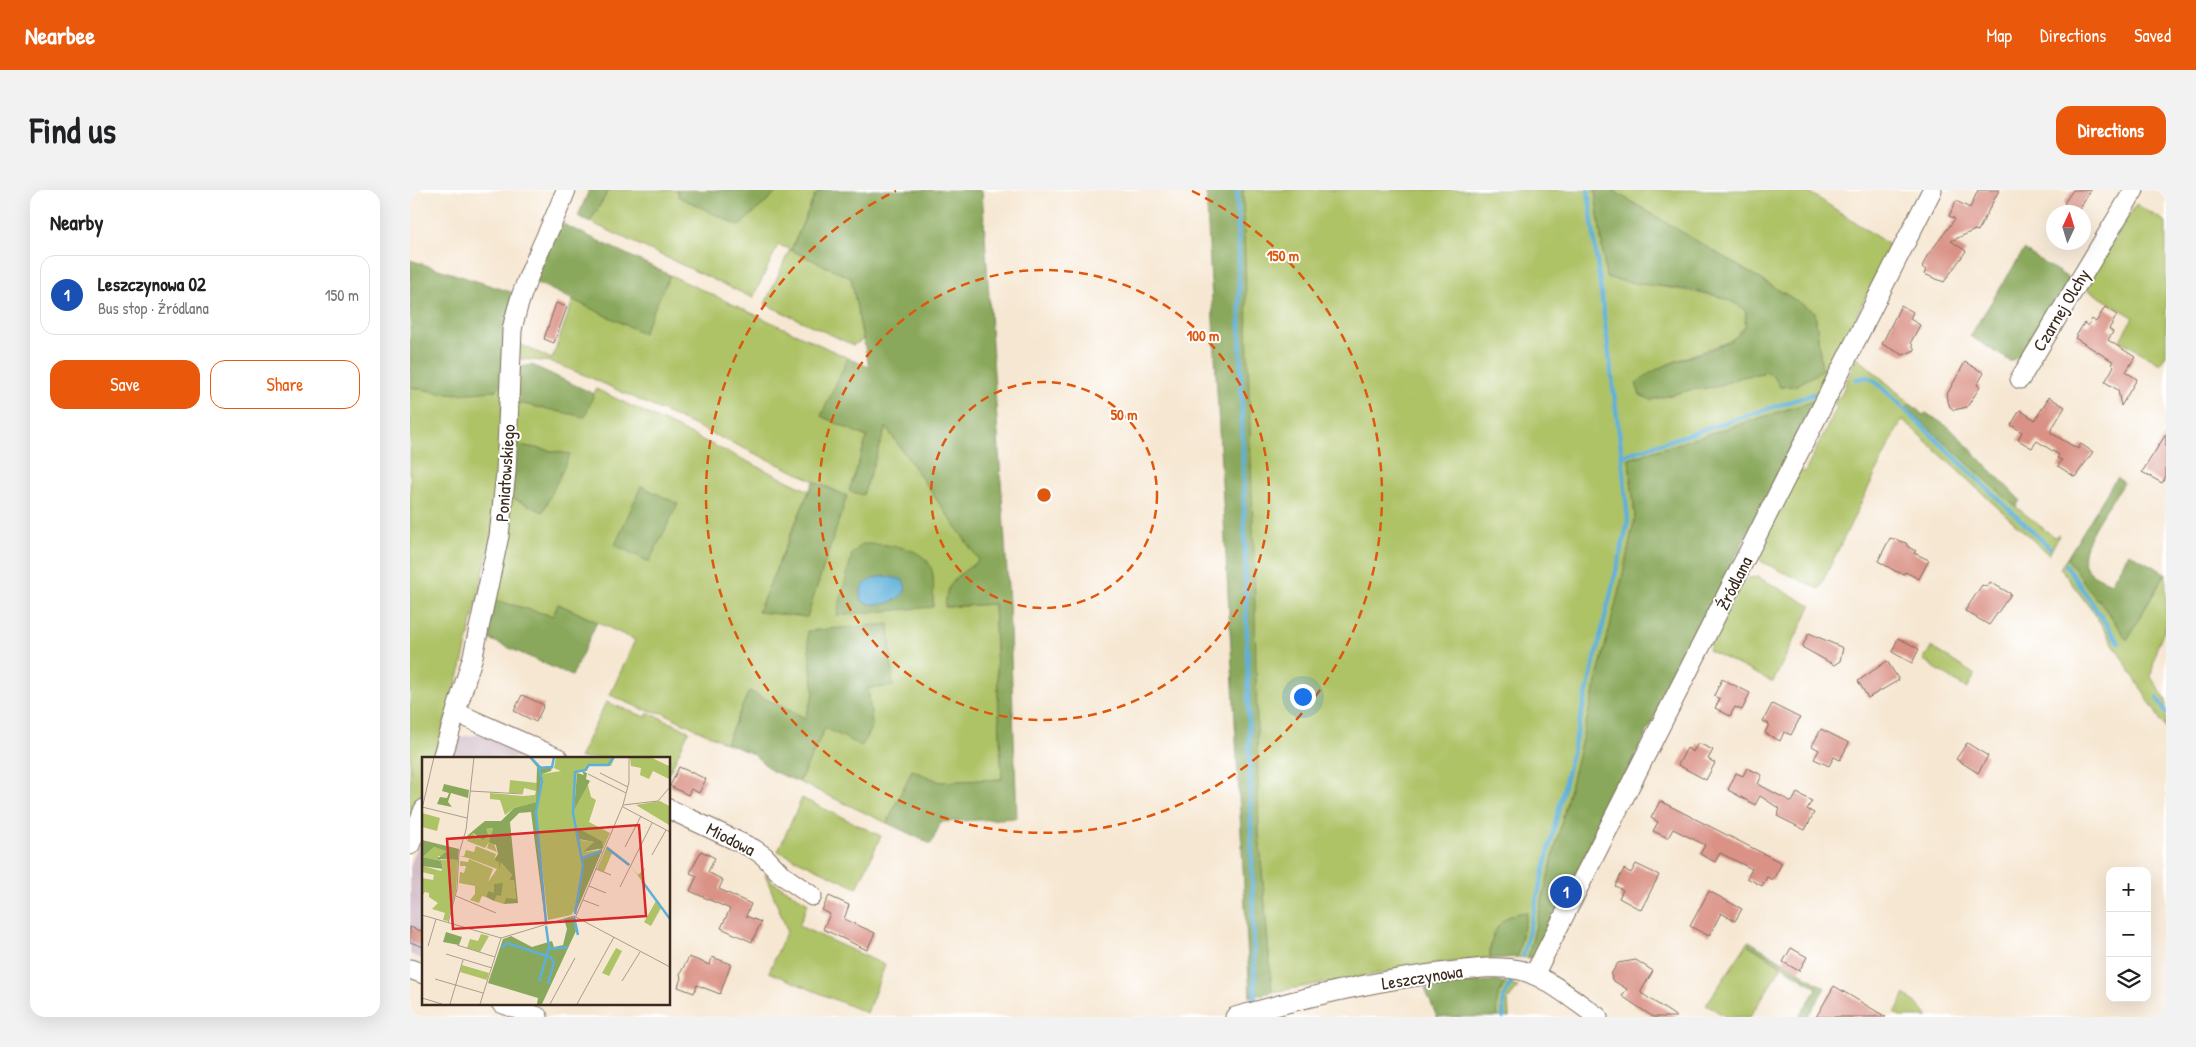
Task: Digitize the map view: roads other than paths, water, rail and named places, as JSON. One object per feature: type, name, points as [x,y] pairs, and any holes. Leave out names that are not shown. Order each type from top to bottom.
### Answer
[{"type":"street","name":"Poniatowskiego","points":[[442,757],[473,656],[499,536],[507,454],[512,330],[516,309],[524,284],[566,190]]},
{"type":"street","name":"Źródlana","points":[[1534,975],[1932,190]]},
{"type":"street","name":"Czarnej Olchy","points":[[2020,379],[2134,190]]},
{"type":"street","points":[[456,713],[556,757]]},
{"type":"street","name":"Miodowa","points":[[670,809],[754,849],[764,856],[782,875],[812,896]]},
{"type":"street","points":[[410,845],[422,814]]},
{"type":"street","name":"Leszczynowa","points":[[1237,1017],[1320,995],[1415,976],[1496,968],[1519,970],[1534,975],[1598,1017]]},
{"type":"street","points":[[410,969],[422,973]]},
{"type":"street","points":[[504,1004],[538,1017]]},
{"type":"water","points":[[886,576],[903,580],[906,588],[899,598],[879,604],[866,603],[861,600],[861,590],[867,582]]},
{"type":"waterway","points":[[1237,190],[1255,1006]]},
{"type":"waterway","points":[[1523,956],[1628,522],[1622,456],[1588,190]]},
{"type":"waterway","points":[[1856,379],[1867,377],[1874,380],[2050,548]]},
{"type":"waterway","points":[[1622,456],[1814,394]]},
{"type":"waterway","points":[[2066,565],[2119,643]]},
{"type":"waterway","points":[[2157,697],[2166,713]]},
{"type":"waterway","points":[[1503,1017],[1503,998],[1511,982]]},
{"type":"place","name":"Leszczynowa 02","points":[[1566,892]]}]
